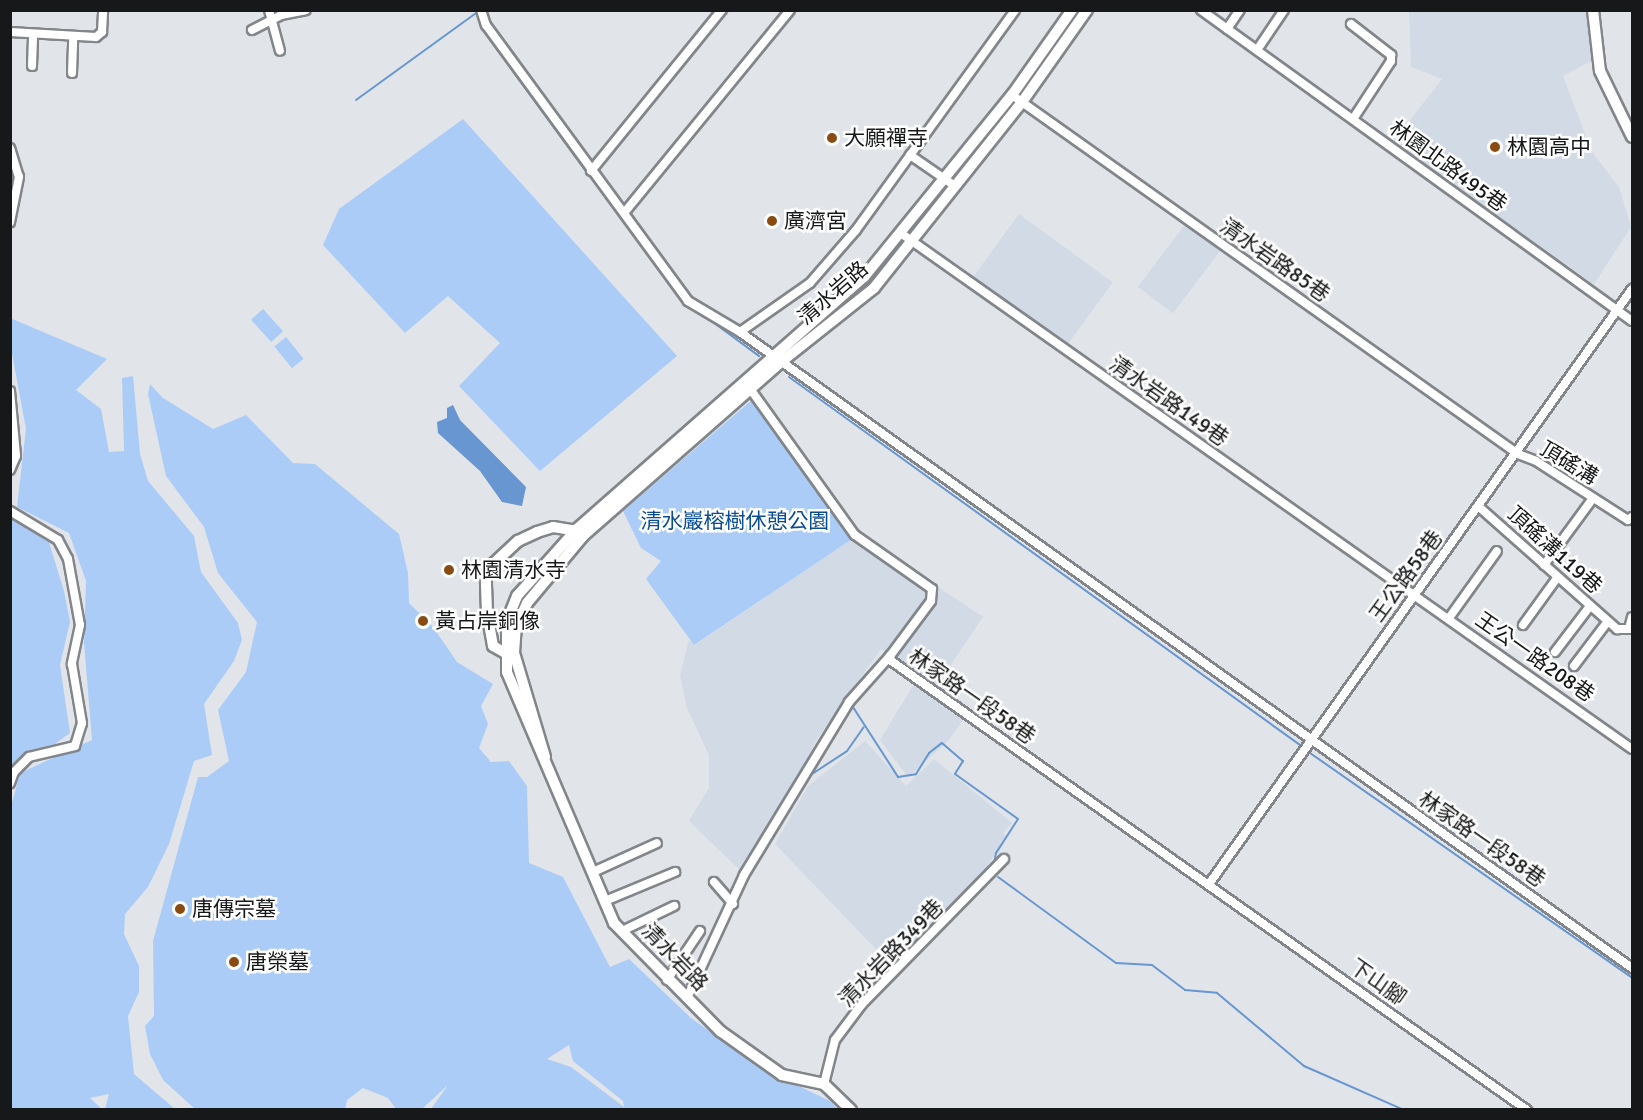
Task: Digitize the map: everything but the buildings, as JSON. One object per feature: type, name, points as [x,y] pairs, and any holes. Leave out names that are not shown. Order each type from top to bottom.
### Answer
[{"type":"street","points":[[10,32],[96,37],[102,32],[103,10]]},
{"type":"street","points":[[269,10],[280,51]]},
{"type":"street","points":[[252,30],[270,20],[306,10]]},
{"type":"street","name":"林家路一段58巷","points":[[482,10],[486,25],[688,301],[740,332],[1632,968]]},
{"type":"street","points":[[591,171],[722,10]]},
{"type":"street","points":[[624,213],[790,10]]},
{"type":"street","points":[[740,332],[810,284],[910,155],[1016,10]]},
{"type":"street","name":"清水岩路","points":[[580,532],[782,362],[874,288],[946,179],[1012,95],[1072,10]]},
{"type":"street","name":"清水岩路","points":[[824,1084],[782,1075],[720,1030],[667,980],[622,931],[605,901],[545,763],[544,743],[509,654],[516,627],[527,603],[580,532],[772,355],[907,238],[955,186],[1022,102],[1087,10]]},
{"type":"street","name":"林園北路495巷","points":[[1201,10],[1632,321]]},
{"type":"street","points":[[1227,29],[1240,10]]},
{"type":"street","points":[[1257,50],[1284,10]]},
{"type":"street","points":[[1593,10],[1600,71],[1631,132]]},
{"type":"street","points":[[1351,24],[1391,55],[1391,61],[1353,119]]},
{"type":"street","points":[[32,66],[33,34]]},
{"type":"street","points":[[72,73],[73,36]]},
{"type":"street","name":"清水岩路85巷","points":[[1012,95],[1518,454]]},
{"type":"street","points":[[10,148],[18,168],[10,222]]},
{"type":"street","points":[[910,155],[955,186]]},
{"type":"street","name":"清水岩路149巷","points":[[907,238],[1416,594]]},
{"type":"street","name":"王公路58巷","points":[[1209,884],[1310,739],[1518,454],[1632,289]]},
{"type":"street","name":"林家路一段58巷","points":[[751,390],[855,535],[932,589],[931,600],[890,656],[890,660],[1209,884]]},
{"type":"street","points":[[10,391],[16,456],[10,470]]},
{"type":"street","name":"頂磘溝","points":[[1518,454],[1536,461],[1628,520],[1632,517]]},
{"type":"street","points":[[1544,565],[1593,498]]},
{"type":"street","name":"頂磘溝119巷","points":[[1478,506],[1608,621],[1623,631],[1629,629],[1632,617]]},
{"type":"street","points":[[10,511],[58,540],[66,552],[80,625],[72,664],[82,723],[75,746],[29,757],[14,772],[10,783]]},
{"type":"street","name":"清水岩路","points":[[509,654],[493,646],[487,613],[486,578],[490,566],[518,541],[537,532],[554,527],[580,532]]},
{"type":"street","points":[[1449,618],[1497,551]]},
{"type":"street","points":[[1523,625],[1557,578]]},
{"type":"street","name":"王公一路208巷","points":[[1416,594],[1632,749]]},
{"type":"street","points":[[1555,652],[1590,606]]},
{"type":"street","points":[[1574,666],[1608,621]]},
{"type":"street","points":[[687,998],[733,904],[744,875],[849,702],[890,656]]},
{"type":"street","points":[[593,872],[657,843]]},
{"type":"street","name":"清水岩路349巷","points":[[824,1084],[836,1040],[862,1004],[1004,859]]},
{"type":"street","points":[[605,901],[675,872]]},
{"type":"street","points":[[714,882],[733,904]]},
{"type":"street","name":"下山腳","points":[[1209,884],[1527,1110]]},
{"type":"street","points":[[622,931],[674,906]]},
{"type":"street","points":[[667,980],[700,931]]},
{"type":"street","points":[[824,1084],[851,1110]]},
{"type":"shaded area","name":"林園高中","points":[[1409,11],[1586,11],[1593,60],[1563,76],[1592,152],[1619,187],[1631,227],[1594,284],[1393,142],[1442,79],[1411,67]]},
{"type":"shaded area","points":[[1019,214],[1113,282],[1068,344],[974,276]]},
{"type":"shaded area","points":[[1186,223],[1221,249],[1173,313],[1138,287]]},
{"type":"shaded area","points":[[453,405],[460,420],[526,487],[522,506],[502,502],[480,471],[438,433],[437,422],[447,418],[447,408]]},
{"type":"shaded area","points":[[865,538],[983,617],[937,685],[881,649],[817,739],[747,877],[689,821],[709,788],[709,755],[687,708],[680,675],[689,640],[695,645],[852,539]]},
{"type":"shaded area","points":[[914,684],[965,717],[948,741],[908,777],[880,740]]},
{"type":"shaded area","points":[[865,741],[906,786],[934,759],[1012,823],[1003,833],[1006,836],[1000,843],[1002,846],[987,865],[990,868],[894,968],[775,844],[808,786]]},
{"type":"green space","points":[[463,119],[677,356],[540,471],[459,386],[500,343],[448,296],[405,333],[323,245],[339,209]]},
{"type":"green space","points":[[263,309],[283,331],[271,342],[251,320]]},
{"type":"green space","points":[[10,318],[107,359],[76,390],[101,409],[109,452],[124,451],[122,378],[133,376],[140,454],[148,481],[194,536],[201,572],[238,623],[242,640],[234,661],[204,704],[212,755],[194,761],[169,844],[148,887],[125,914],[124,934],[139,966],[139,992],[128,1016],[134,1074],[175,1109],[105,1109],[109,1094],[90,1098],[102,1109],[11,1109],[11,807],[20,773],[92,740],[84,643],[86,581],[69,533],[17,507],[26,429],[11,348]]},
{"type":"green space","points":[[286,337],[304,359],[292,368],[274,346]]},
{"type":"green space","points":[[150,384],[163,398],[213,429],[246,415],[293,463],[315,464],[399,534],[408,573],[409,603],[433,627],[457,662],[493,684],[481,706],[488,724],[479,748],[491,762],[509,761],[527,786],[529,863],[563,877],[610,967],[629,959],[691,1018],[761,1068],[830,1101],[838,1109],[431,1109],[448,1085],[422,1109],[396,1109],[388,1098],[363,1088],[347,1100],[345,1109],[195,1109],[163,1080],[150,1054],[145,1026],[154,1016],[153,941],[198,777],[207,777],[229,761],[218,710],[246,672],[257,622],[218,573],[204,527],[166,476],[148,394]],"holes":[[[569,1045],[573,1061],[623,1101],[624,1107],[571,1067],[547,1059]]]},
{"type":"green space","name":"清水巖榕樹休憩公園","points":[[753,399],[852,539],[694,645],[646,579],[661,561],[641,548],[623,511]]},
{"type":"green space","points":[[11,519],[48,539],[64,591],[70,622],[60,665],[70,733],[55,744],[27,751],[11,767]]},
{"type":"waterway","points":[[475,10],[491,41],[585,170]]},
{"type":"waterway","points":[[356,100],[475,14]]},
{"type":"waterway","points":[[593,180],[658,267]]},
{"type":"waterway","points":[[682,300],[691,307]]},
{"type":"waterway","points":[[706,317],[759,356]]},
{"type":"waterway","points":[[789,377],[1300,745]]},
{"type":"waterway","points":[[851,704],[898,777],[916,774],[929,753],[942,743],[963,761],[955,774],[1018,819],[996,853],[994,864]]},
{"type":"waterway","points":[[809,776],[847,751],[864,727]]},
{"type":"waterway","points":[[1310,753],[1632,978]]},
{"type":"waterway","points":[[752,873],[755,865]]},
{"type":"waterway","points":[[998,877],[1116,963],[1152,965],[1185,990],[1217,993],[1304,1066],[1404,1110]]},
{"type":"place","name":"大願禪寺","points":[[832,138]]},
{"type":"place","name":"林園高中","points":[[1495,147]]},
{"type":"place","name":"廣濟宮","points":[[772,221]]},
{"type":"place","name":"林園清水寺","points":[[449,570]]},
{"type":"place","name":"黃占岸銅像","points":[[423,621]]},
{"type":"place","name":"唐傳宗墓","points":[[180,909]]},
{"type":"place","name":"唐榮墓","points":[[234,962]]}]
